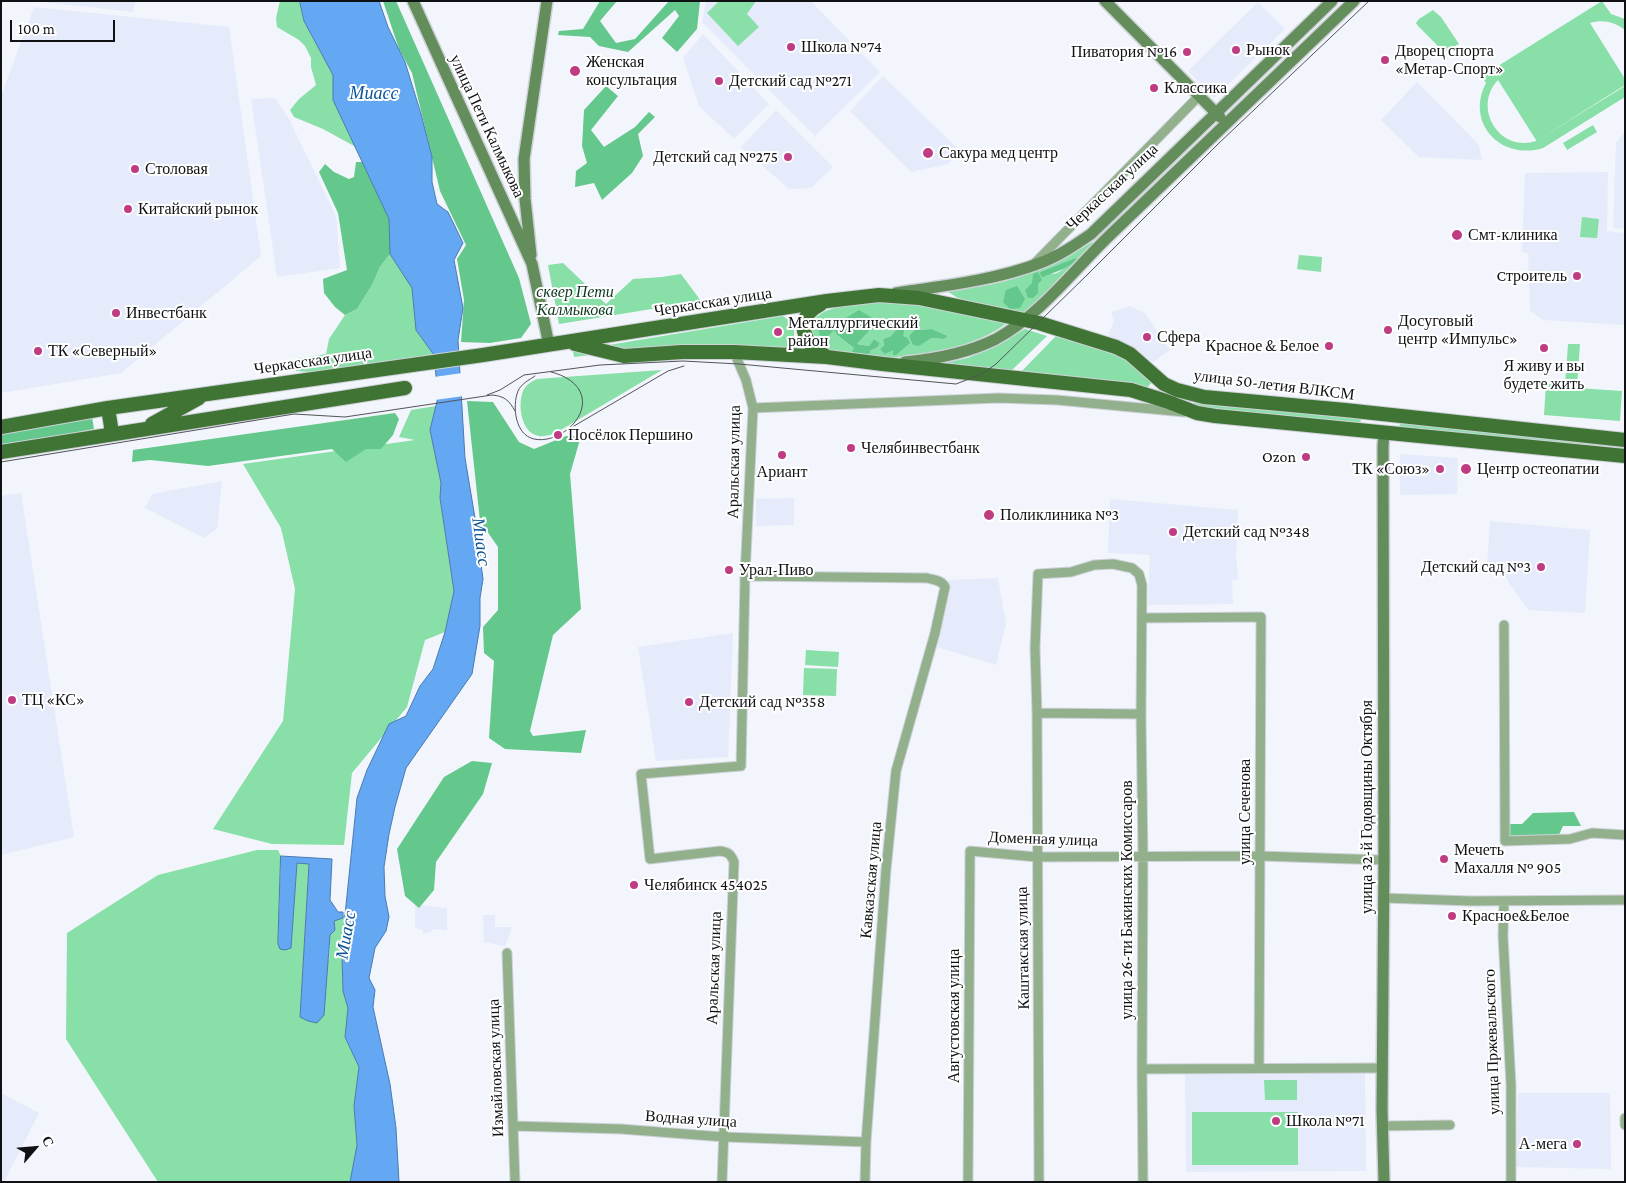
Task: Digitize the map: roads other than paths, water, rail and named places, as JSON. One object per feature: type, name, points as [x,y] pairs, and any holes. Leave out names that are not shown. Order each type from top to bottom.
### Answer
[{"type":"main road","name":"улица Пети Калмыкова","points":[[413,1],[532,264]]},
{"type":"main road","name":"улица Пети Калмыкова","points":[[547,1],[524,159],[525,199],[532,264],[549,345]]},
{"type":"main road","points":[[1105,1],[1227,123]]},
{"type":"main road","name":"Черкасская улица","points":[[1,427],[108,408],[403,367],[827,301],[976,280],[1032,266],[1058,255],[1090,234],[1332,1]]},
{"type":"main road","name":"Черкасская улица","points":[[566,342],[624,356],[682,352],[734,352],[827,357],[883,364],[920,361],[970,350],[997,338],[1026,320],[1102,243],[1354,1]]},
{"type":"main road","name":"улица 50-летия ВЛКСМ","points":[[879,295],[918,298],[1026,320],[1116,347],[1130,354],[1164,384],[1204,398],[1625,440]]},
{"type":"main road","points":[[827,301],[810,311],[805,317],[803,325],[808,343],[816,351],[827,357]]},
{"type":"main road","points":[[883,364],[1131,390],[1196,413],[1625,456]]},
{"type":"main road","points":[[1,452],[405,388]]},
{"type":"main road","points":[[143,429],[206,394]]},
{"type":"main road","points":[[108,408],[112,434]]},
{"type":"main road","points":[[1384,433],[1386,415]]},
{"type":"main road","name":"улица 32-й Годовщины Октября","points":[[1384,433],[1382,1068],[1384,1182]]},
{"type":"street","points":[[1032,266],[1199,96]]},
{"type":"street","name":"Аральская улица","points":[[722,1182],[734,862],[732,856],[727,852],[720,851],[650,859],[641,774],[741,766],[745,576],[753,408],[746,380],[734,352]]},
{"type":"street","points":[[753,408],[998,398],[1057,400],[1196,413]]},
{"type":"street","name":"улица 26-ти Бакинских Комиссаров","points":[[1038,574],[1071,572],[1094,565],[1113,564],[1132,568],[1139,574],[1142,585],[1143,1182]]},
{"type":"street","name":"Каштакская улица","points":[[1038,574],[1035,648],[1039,955],[1039,1182]]},
{"type":"street","name":"Кавказская улица","points":[[745,576],[927,578],[938,580],[944,584],[935,634],[896,771],[886,870],[866,1142],[865,1182]]},
{"type":"street","name":"улица Сеченова","points":[[1142,618],[1261,617],[1259,1068]]},
{"type":"street","points":[[1504,625],[1505,841],[1570,840],[1592,833],[1625,836]]},
{"type":"street","points":[[1037,713],[1141,714]]},
{"type":"street","name":"Доменная улица","points":[[970,851],[1037,857],[1260,856],[1384,860]]},
{"type":"street","name":"Августовская улица","points":[[968,1182],[970,851]]},
{"type":"street","points":[[1384,898],[1504,901],[1625,900]]},
{"type":"street","name":"улица Пржевальского","points":[[1504,901],[1503,936],[1511,1086],[1511,1182]]},
{"type":"street","name":"Измайловская улица","points":[[507,953],[515,1182]]},
{"type":"street","points":[[1142,1069],[1382,1068]]},
{"type":"street","points":[[1625,1118],[1625,1125]]},
{"type":"street","points":[[1382,1126],[1450,1125]]},
{"type":"street","name":"Водная улица","points":[[514,1126],[621,1129],[724,1137],[866,1142]]},
{"type":"water","name":"Миасс","points":[[300,1],[379,1],[388,27],[405,62],[421,114],[432,157],[432,182],[437,204],[448,212],[463,243],[454,260],[463,308],[458,340],[465,458],[476,524],[484,544],[480,557],[483,579],[480,598],[480,626],[472,674],[406,768],[389,834],[384,867],[385,896],[389,917],[386,931],[375,948],[369,978],[375,990],[373,1007],[390,1084],[396,1128],[399,1182],[350,1182],[357,1145],[354,1106],[359,1067],[345,1037],[348,1008],[343,991],[342,956],[357,798],[367,770],[389,724],[406,716],[420,686],[433,669],[445,632],[454,591],[440,498],[441,483],[430,430],[438,397],[434,355],[416,330],[412,288],[390,254],[389,219],[333,100],[333,75],[304,21]]},
{"type":"water","points":[[281,856],[332,859],[330,900],[338,912],[343,912],[343,918],[334,921],[335,930],[330,935],[324,1015],[317,1023],[300,1017],[309,864],[297,863],[291,948],[280,949],[278,944]]},
{"type":"tram line","points":[[487,395],[500,390],[524,375],[600,365],[683,361],[739,364],[956,384],[982,374],[996,364],[1218,144],[1369,1]]},
{"type":"tram line","points":[[574,426],[668,371],[684,366]]},
{"type":"tram line","points":[[535,376],[519,389],[516,397],[515,412],[523,432],[534,439],[543,440],[568,429],[580,414],[582,406],[582,397],[578,388],[561,375],[551,372]]},
{"type":"tram line","points":[[1,462],[294,414],[345,417],[492,395],[506,399],[515,411]]},
{"type":"place","name":"Школа №74","points":[[791,47]]},
{"type":"place","name":"Рынок","points":[[1236,50]]},
{"type":"place","name":"Пиватория №16","points":[[1187,52]]},
{"type":"place","name":"Дворец спорта «Метар-Спорт»","points":[[1385,60]]},
{"type":"place","name":"Женская консультация","points":[[575,71]]},
{"type":"place","name":"Детский сад №271","points":[[719,81]]},
{"type":"place","name":"Классика","points":[[1154,88]]},
{"type":"place","name":"Сакура мед центр","points":[[928,153]]},
{"type":"place","name":"Детский сад №275","points":[[788,157]]},
{"type":"place","name":"Столовая","points":[[135,169]]},
{"type":"place","name":"Китайский рынок","points":[[128,209]]},
{"type":"place","name":"Смт-клиника","points":[[1457,235]]},
{"type":"place","name":"Cтроитель","points":[[1577,276]]},
{"type":"place","name":"Инвестбанк","points":[[116,313]]},
{"type":"place","name":"Досуговый центр «Импульс»","points":[[1388,330]]},
{"type":"place","name":"Металлургический район","points":[[778,332]]},
{"type":"place","name":"Сфера","points":[[1147,337]]},
{"type":"place","name":"Красное & Белое","points":[[1329,346]]},
{"type":"place","name":"Я живу и вы будете жить","points":[[1544,348]]},
{"type":"place","name":"ТК «Северный»","points":[[38,351]]},
{"type":"place","name":"Посёлок Першино","points":[[558,435]]},
{"type":"place","name":"Челябинвестбанк","points":[[851,448]]},
{"type":"place","name":"Ариант","points":[[782,455]]},
{"type":"place","name":"Ozon","points":[[1306,457]]},
{"type":"place","name":"ТК «Союз»","points":[[1440,469]]},
{"type":"place","name":"Центр остеопатии","points":[[1466,469]]},
{"type":"place","name":"Поликлиника №3","points":[[989,515]]},
{"type":"place","name":"Детский сад №348","points":[[1173,532]]},
{"type":"place","name":"Детский сад №3","points":[[1541,567]]},
{"type":"place","name":"Урал-Пиво","points":[[729,570]]},
{"type":"place","name":"ТЦ «КС»","points":[[12,700]]},
{"type":"place","name":"Детский сад №358","points":[[689,702]]},
{"type":"place","name":"Мечеть Махалля № 905","points":[[1444,859]]},
{"type":"place","name":"Челябинск 454025","points":[[634,885]]},
{"type":"place","name":"Красное&Белое","points":[[1452,916]]},
{"type":"place","name":"Школа №71","points":[[1276,1121]]},
{"type":"place","name":"А-мега","points":[[1577,1144]]},
{"type":"park label","name":"сквер Пети Калмыкова","points":[[575,301]]}]
